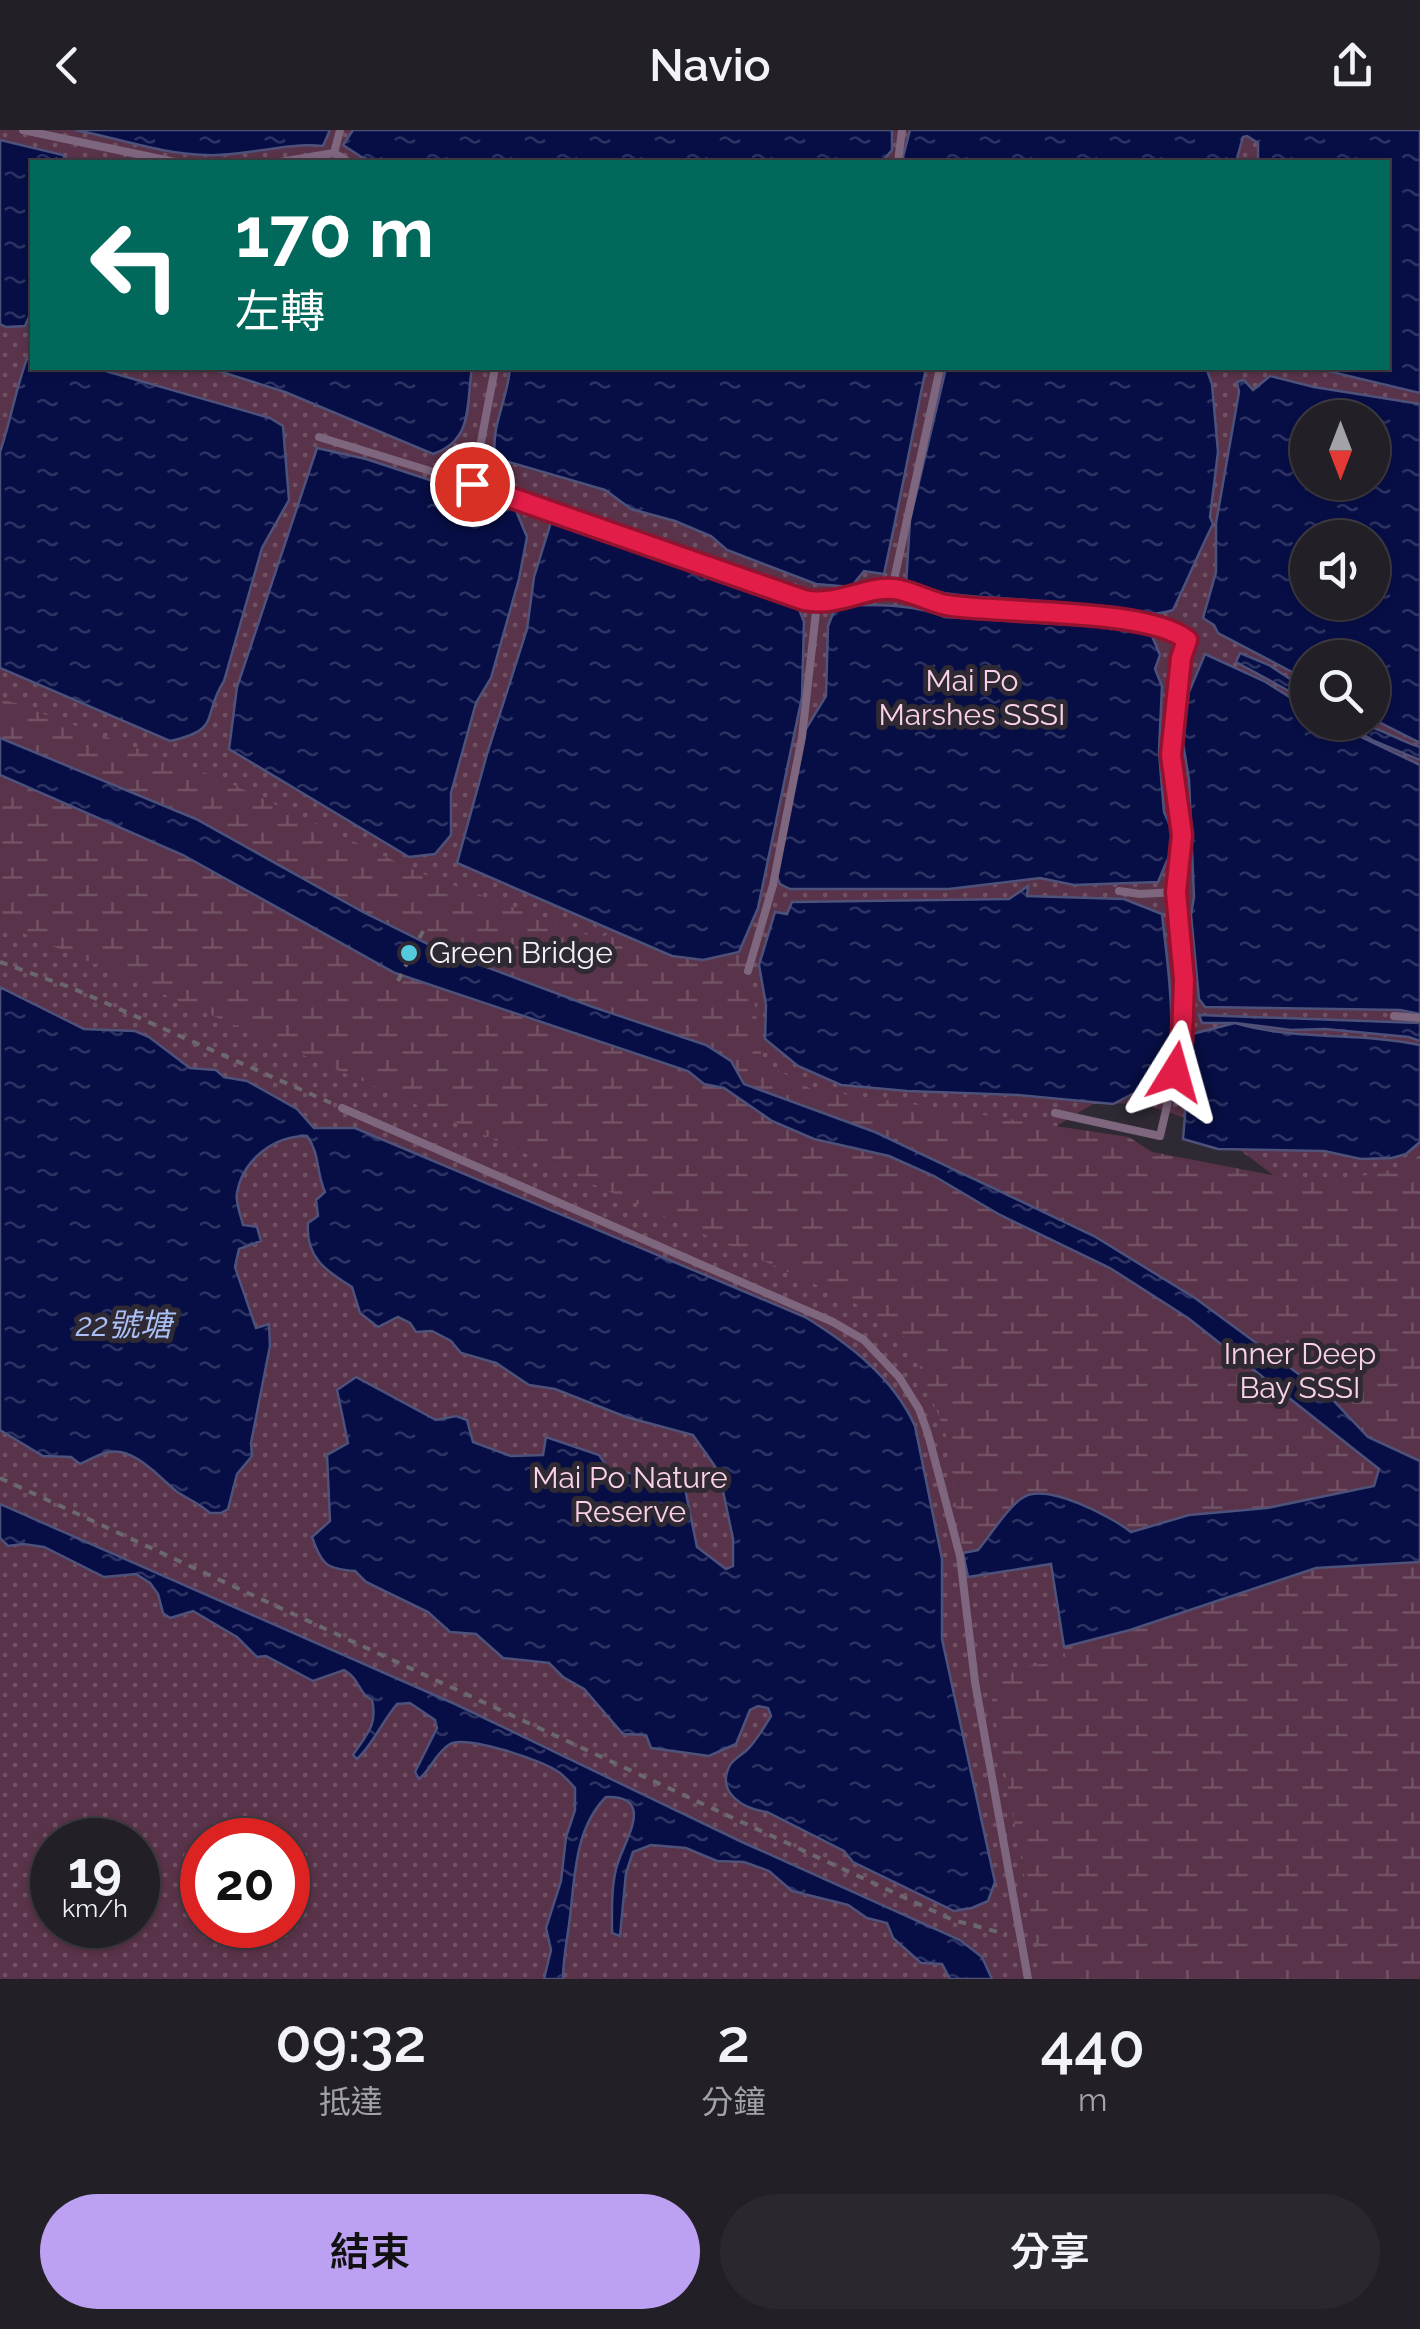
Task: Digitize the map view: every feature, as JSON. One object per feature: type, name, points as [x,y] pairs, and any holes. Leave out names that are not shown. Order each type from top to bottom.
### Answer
[{"type":"lane","points":[[23,130],[166,160]]},
{"type":"lane","points":[[334,153],[340,130]]},
{"type":"lane","points":[[898,160],[902,130]]},
{"type":"lane","points":[[292,160],[334,153],[346,160]]},
{"type":"lane","points":[[472,484],[495,370]]},
{"type":"lane","points":[[892,589],[940,370]]},
{"type":"lane","points":[[319,437],[472,484],[817,603],[892,589],[946,604],[1174,629],[1187,640],[1181,658],[1171,755],[1182,835],[1176,892],[1184,980],[1182,1041],[1160,1136],[1055,1113]]},
{"type":"lane","points":[[748,971],[773,885],[802,737],[817,603]]},
{"type":"lane","points":[[1120,891],[1176,892]]},
{"type":"lane","points":[[1394,1016],[1420,1018]]},
{"type":"lane","points":[[342,1108],[833,1322],[864,1340],[900,1376],[924,1421],[960,1556],[975,1682],[1028,1979]]},
{"type":"path","points":[[398,981],[424,929]]},
{"type":"path","points":[[0,962],[72,988],[342,1108]]},
{"type":"path","points":[[0,1478],[952,1920],[1021,1938]]},
{"type":"green space","points":[[0,130],[1420,130],[1420,1979],[0,1979]],"holes":[[[1093,1104],[1147,1106],[1196,1124],[1262,1166],[1323,1215],[1160,1311],[1134,1297],[1057,1241],[1037,1154],[1058,1125]]]},
{"type":"green space","name":"Inner Deep Bay SSSI","points":[[0,698],[221,779],[418,872],[598,939],[631,923],[739,915],[747,945],[762,1061],[811,1089],[1129,1137],[1152,1152],[1282,1177],[1347,1179],[1409,1166],[1420,1154],[1420,1461],[1368,1437],[1330,1397],[1195,1298],[1094,1236],[875,1132],[744,1084],[731,1061],[706,1045],[436,948],[196,819],[0,738]]},
{"type":"green space","points":[[0,775],[183,855],[395,973],[688,1071],[704,1084],[724,1087],[772,1121],[814,1139],[889,1156],[934,1176],[1000,1215],[1110,1268],[1188,1318],[1360,1451],[1379,1469],[1374,1486],[1267,1508],[1189,1515],[1131,1532],[1079,1504],[1048,1494],[1034,1494],[1018,1501],[978,1550],[963,1553],[946,1435],[909,1340],[850,1300],[0,923]]},
{"type":"green space","points":[[1420,1562],[1420,1979],[1043,1979],[987,1673],[1066,1660],[1064,1647],[1130,1630],[1316,1568]]},
{"type":"water","points":[[75,130],[330,130],[323,146],[221,155],[173,152]]},
{"type":"water","points":[[353,130],[892,130],[892,150],[884,160],[372,160],[343,145]]},
{"type":"water","points":[[910,130],[1420,130],[1420,393],[1323,370],[1390,370],[1390,160],[1258,160],[1258,143],[1247,136],[1243,137],[1237,160],[903,157]]},
{"type":"water","points":[[0,140],[63,155],[66,160],[30,160],[30,315],[25,326],[0,324]]},
{"type":"water","points":[[28,356],[30,370],[102,370],[270,418],[283,426],[289,500],[262,548],[224,681],[208,720],[198,732],[170,741],[0,668],[0,452]]},
{"type":"water","points":[[215,370],[472,370],[462,430],[456,440],[433,454],[285,392]]},
{"type":"water","points":[[510,370],[926,370],[884,574],[864,571],[851,587],[816,584],[727,550],[711,536],[675,521],[631,509],[605,490],[495,458],[495,434]]},
{"type":"water","points":[[946,370],[1207,370],[1212,384],[1218,452],[1210,517],[1213,524],[1173,610],[1128,614],[906,585],[910,520]]},
{"type":"water","points":[[1270,376],[1420,404],[1420,743],[1390,728],[1390,640],[1290,640],[1290,671],[1218,633],[1203,618],[1216,572],[1216,523],[1239,392],[1237,382],[1244,380],[1253,390]]},
{"type":"water","points":[[317,448],[366,459],[515,508],[527,537],[491,678],[476,703],[451,793],[451,835],[435,854],[409,857],[229,749],[237,687]]},
{"type":"water","points":[[552,519],[799,609],[804,622],[802,697],[758,908],[739,952],[703,960],[672,956],[457,863],[527,629],[534,577]]},
{"type":"water","points":[[847,605],[909,607],[945,617],[1137,629],[1152,636],[1160,655],[1155,669],[1162,686],[1159,752],[1164,812],[1172,830],[1172,849],[1158,882],[1074,885],[1040,878],[949,889],[790,889],[780,884],[775,872],[804,732],[826,696],[828,626],[834,611]]},
{"type":"water","points":[[1240,653],[1269,665],[1290,679],[1290,692],[1236,662]]},
{"type":"water","points":[[1205,654],[1290,697],[1290,740],[1368,740],[1420,765],[1420,1014],[1400,1010],[1205,1007],[1199,999],[1191,915],[1194,897],[1189,780],[1182,737],[1189,692]]},
{"type":"water","points":[[1390,735],[1420,747],[1420,760],[1374,741],[1390,740]]},
{"type":"water","points":[[0,738],[196,819],[436,948],[706,1045],[731,1061],[744,1084],[875,1132],[1094,1236],[1195,1298],[1330,1397],[1368,1437],[1420,1461],[1420,1562],[1316,1568],[1130,1630],[1064,1647],[1051,1564],[968,1577],[963,1553],[978,1550],[1006,1513],[1024,1497],[1048,1494],[1063,1498],[1110,1518],[1131,1532],[1189,1515],[1267,1508],[1374,1486],[1379,1469],[1188,1318],[1110,1268],[889,1156],[814,1139],[772,1121],[724,1088],[704,1084],[688,1071],[395,973],[183,855],[0,775]]},
{"type":"water","points":[[1028,886],[1027,896],[1124,899],[1162,914],[1171,1031],[1164,1075],[1156,1094],[1142,1089],[1113,1104],[841,1085],[798,1066],[765,1039],[766,1005],[759,965],[775,912],[787,914],[792,902],[1009,899]]},
{"type":"water","name":"22號塘","points":[[0,987],[84,1029],[135,1031],[190,1068],[216,1070],[224,1077],[247,1081],[297,1109],[314,1128],[355,1128],[805,1317],[868,1363],[895,1392],[915,1426],[942,1559],[942,1639],[995,1882],[988,1901],[954,1911],[853,1862],[844,1851],[734,1798],[726,1775],[771,1716],[768,1708],[758,1706],[750,1710],[736,1744],[709,1756],[651,1748],[646,1735],[623,1734],[584,1689],[549,1663],[503,1658],[476,1634],[450,1632],[428,1612],[366,1582],[355,1571],[337,1569],[322,1559],[312,1537],[330,1521],[327,1455],[348,1443],[337,1390],[356,1377],[436,1420],[456,1416],[467,1420],[473,1442],[511,1456],[543,1455],[546,1437],[599,1455],[609,1469],[659,1479],[682,1474],[697,1547],[726,1569],[733,1566],[733,1539],[719,1472],[693,1435],[626,1417],[555,1389],[529,1385],[496,1363],[461,1353],[451,1341],[432,1331],[416,1332],[410,1323],[398,1317],[378,1327],[360,1313],[352,1287],[319,1262],[310,1245],[308,1223],[318,1216],[316,1200],[325,1192],[307,1136],[283,1140],[262,1152],[246,1170],[237,1193],[243,1225],[257,1227],[261,1241],[239,1249],[235,1267],[256,1328],[269,1324],[270,1346],[251,1443],[252,1456],[237,1474],[228,1509],[210,1513],[128,1454],[109,1452],[80,1464],[71,1457],[43,1456],[0,1430]]},
{"type":"water","points":[[1199,1015],[1420,1023],[1420,1041],[1325,1029],[1202,1023]]},
{"type":"water","points":[[1235,1023],[1281,1032],[1420,1045],[1420,1142],[1406,1154],[1361,1159],[1324,1151],[1218,1149],[1183,1139],[1192,1034]]},
{"type":"water","points":[[0,1504],[455,1704],[742,1842],[960,1940],[982,1957],[992,1979],[950,1979],[942,1964],[921,1963],[893,1938],[887,1923],[867,1918],[848,1905],[792,1891],[769,1871],[744,1862],[717,1861],[686,1848],[651,1845],[633,1852],[626,1873],[620,1936],[612,1933],[614,1877],[634,1813],[631,1804],[606,1797],[589,1821],[579,1849],[563,1979],[544,1979],[551,1950],[546,1928],[561,1881],[566,1837],[575,1810],[575,1788],[562,1774],[521,1755],[459,1742],[445,1748],[419,1779],[415,1772],[437,1728],[435,1720],[410,1703],[397,1704],[357,1759],[353,1755],[370,1729],[372,1700],[344,1670],[313,1681],[266,1656],[257,1657],[237,1637],[193,1611],[170,1618],[163,1613],[150,1583],[136,1574],[104,1577],[44,1547],[8,1546],[0,1538]]},
{"type":"place","name":"Green Bridge","points":[[409,953]]},
{"type":"route","points":[[472,484],[823,604],[892,589],[946,604],[1174,629],[1187,640],[1181,658],[1171,755],[1182,835],[1176,892],[1184,980],[1182,1041],[1175,1072]]},
{"type":"park label","name":"Mai Po Marshes SSSI","points":[[972,698]]},
{"type":"park label","name":"Mai Po Nature Reserve","points":[[630,1495]]}]
